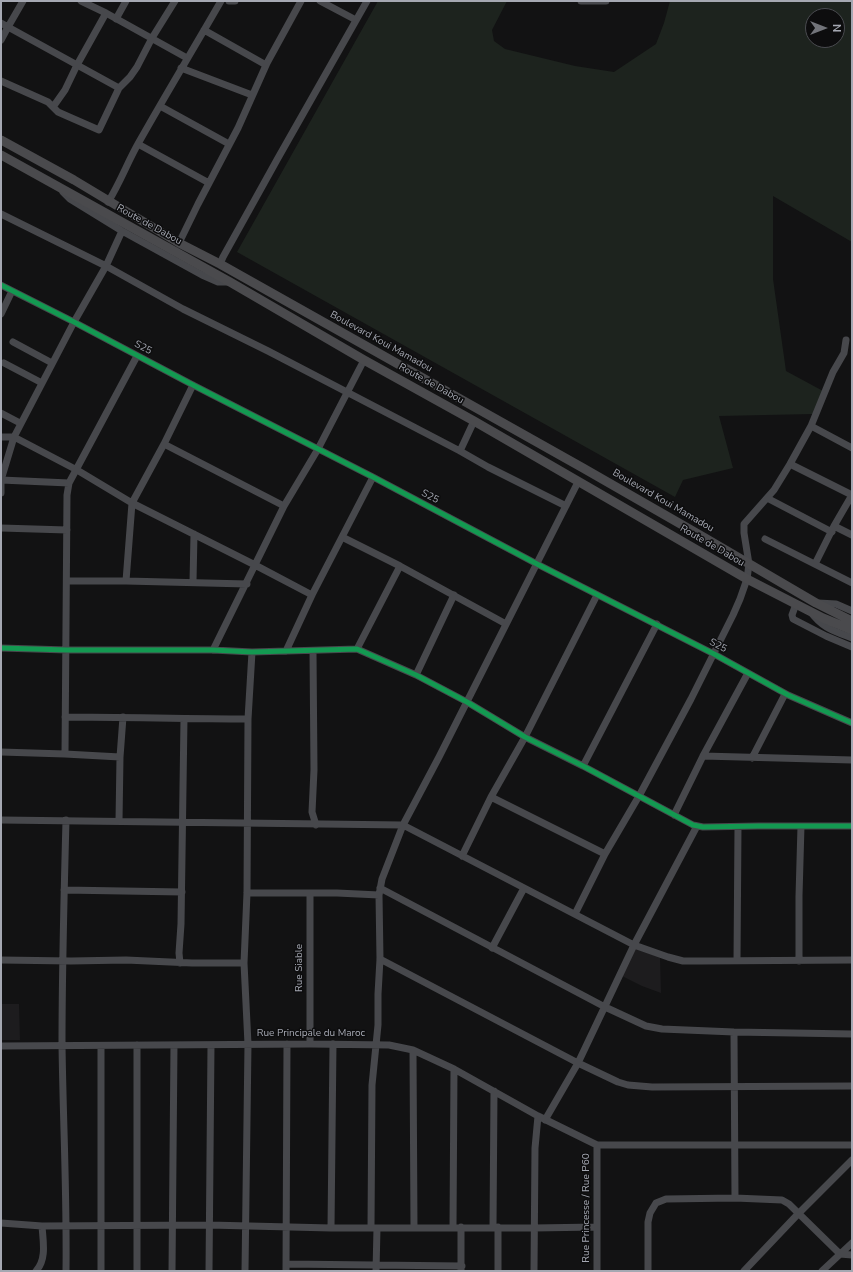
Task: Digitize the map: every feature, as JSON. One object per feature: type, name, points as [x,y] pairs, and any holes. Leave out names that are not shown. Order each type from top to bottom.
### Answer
[{"type":"main road","name":"Boulevard Koui Mamadou","points":[[1,140],[54,169],[179,243],[220,264],[597,476],[749,564]]},
{"type":"main road","name":"Route de Dabou","points":[[1,155],[230,282],[747,579],[810,611],[852,630]]},
{"type":"main road","name":"Route de Dabou","points":[[749,564],[816,603],[852,621]]},
{"type":"street","points":[[1,40],[22,1]]},
{"type":"street","points":[[81,1],[106,13],[187,58]]},
{"type":"street","points":[[116,19],[126,1]]},
{"type":"street","points":[[1,81],[48,102],[62,114],[99,130],[119,88],[130,77],[175,1]]},
{"type":"street","points":[[108,202],[138,144],[221,1]]},
{"type":"street","points":[[229,1],[234,1]]},
{"type":"street","points":[[179,243],[208,183],[238,128],[266,65],[301,1]]},
{"type":"street","points":[[320,1],[356,20]]},
{"type":"street","points":[[220,264],[367,1]]},
{"type":"street","points":[[581,1],[606,1]]},
{"type":"street","points":[[54,107],[65,90],[106,13]]},
{"type":"street","points":[[1,23],[119,88]]},
{"type":"street","points":[[204,30],[266,65]]},
{"type":"street","points":[[181,68],[252,95]]},
{"type":"street","points":[[160,106],[229,144]]},
{"type":"street","points":[[138,144],[208,183]]},
{"type":"street","points":[[58,186],[70,199],[122,231],[212,280],[218,282],[230,282]]},
{"type":"street","points":[[1,214],[106,266],[183,308],[566,506]]},
{"type":"street","points":[[1,493],[1,480],[14,437],[20,423],[106,266],[122,231]]},
{"type":"street","name":"S25","points":[[1,285],[74,322],[193,386],[373,477],[537,564],[657,624],[785,694],[852,723]]},
{"type":"street","points":[[1,314],[12,291]]},
{"type":"street","points":[[575,914],[605,854],[640,796],[714,654],[740,599],[747,579],[749,564],[744,524],[779,483],[790,464],[811,426],[833,372],[844,353],[846,340]]},
{"type":"street","points":[[13,342],[52,363]]},
{"type":"street","points":[[65,754],[67,496],[69,483],[137,356]]},
{"type":"street","points":[[213,650],[247,584],[284,506],[318,449],[364,360]]},
{"type":"street","points":[[4,363],[42,383]]},
{"type":"street","points":[[126,581],[132,503],[193,386]]},
{"type":"street","points":[[1,413],[20,423]]},
{"type":"street","points":[[460,451],[474,421]]},
{"type":"street","points":[[811,426],[852,448]]},
{"type":"street","points":[[1,437],[14,437],[77,470],[132,503],[255,565],[312,596]]},
{"type":"street","points":[[164,444],[284,506]]},
{"type":"street","points":[[790,464],[852,495],[816,564]]},
{"type":"street","points":[[286,651],[312,596],[373,477]]},
{"type":"street","points":[[1,480],[69,483]]},
{"type":"street","points":[[376,1268],[372,1085],[377,1045],[380,959],[380,892],[388,863],[403,825],[578,482]]},
{"type":"street","points":[[767,498],[806,518],[852,535]]},
{"type":"street","points":[[1,528],[67,530]]},
{"type":"street","points":[[193,582],[194,534]]},
{"type":"street","points":[[342,537],[400,566],[506,624]]},
{"type":"street","points":[[765,539],[852,583]]},
{"type":"street","points":[[357,649],[400,566]]},
{"type":"street","points":[[67,581],[247,584]]},
{"type":"street","points":[[416,675],[454,595]]},
{"type":"street","points":[[462,856],[491,797],[525,737],[597,595]]},
{"type":"street","points":[[816,603],[836,604],[852,611]]},
{"type":"street","points":[[796,604],[792,615],[793,619],[852,648]]},
{"type":"street","points":[[810,611],[817,621],[829,629],[852,638]]},
{"type":"street","points":[[584,766],[657,624]]},
{"type":"street","points":[[826,636],[829,629]]},
{"type":"street","points":[[1,648],[67,650],[213,650],[252,652],[357,649],[416,675],[467,702],[525,737],[584,766],[685,822],[697,826],[738,827],[852,826]]},
{"type":"street","points":[[313,651],[314,770],[312,812],[316,824]]},
{"type":"street","points":[[245,1271],[248,1044],[244,963],[247,893],[248,719],[252,652]]},
{"type":"street","points":[[674,815],[703,756],[748,673]]},
{"type":"street","points":[[752,758],[785,694]]},
{"type":"street","points":[[65,717],[248,719]]},
{"type":"street","points":[[119,821],[120,757],[124,717]]},
{"type":"street","points":[[180,963],[184,719]]},
{"type":"street","points":[[1,752],[120,757]]},
{"type":"street","points":[[703,756],[852,760]]},
{"type":"street","points":[[491,797],[605,854]]},
{"type":"street","points":[[1,820],[403,825],[634,945],[668,958],[684,961],[852,960]]},
{"type":"street","points":[[66,820],[62,961],[62,1046],[67,1226],[66,1271]]},
{"type":"street","points":[[534,1271],[534,1148],[542,1118],[578,1063],[634,945],[697,826]]},
{"type":"street","points":[[799,961],[801,826]]},
{"type":"street","points":[[737,961],[738,827]]},
{"type":"street","points":[[492,948],[524,888]]},
{"type":"street","points":[[64,890],[182,892]]},
{"type":"street","points":[[247,893],[380,892],[492,948],[604,1007],[646,1026],[662,1029],[734,1032],[852,1034]]},
{"type":"street","name":"Rue Siable","points":[[310,893],[310,1044]]},
{"type":"street","points":[[380,959],[578,1063],[618,1082],[628,1085],[652,1087],[852,1086]]},
{"type":"street","points":[[1,960],[126,960],[180,963],[244,963]]},
{"type":"street","points":[[734,1032],[735,1198]]},
{"type":"street","name":"Rue Principale du Maroc","points":[[1,1046],[248,1044],[389,1045],[413,1050],[454,1069],[542,1118],[597,1145]]},
{"type":"street","points":[[288,1044],[286,1267],[462,1268],[461,1227]]},
{"type":"street","points":[[331,1228],[333,1044]]},
{"type":"street","points":[[137,1045],[137,1271]]},
{"type":"street","points":[[172,1271],[174,1045]]},
{"type":"street","points":[[209,1271],[211,1045]]},
{"type":"street","points":[[101,1046],[102,1271]]},
{"type":"street","points":[[413,1050],[414,1228]]},
{"type":"street","points":[[453,1227],[454,1069]]},
{"type":"street","points":[[494,1091],[495,1227],[498,1271]]},
{"type":"street","points":[[597,1145],[852,1145]]},
{"type":"street","name":"Rue Princesse / Rue P60","points":[[597,1145],[597,1271]]},
{"type":"street","points":[[744,1271],[852,1160]]},
{"type":"street","points":[[648,1271],[648,1222],[650,1213],[656,1203],[666,1199],[735,1198],[782,1200],[840,1254],[852,1255]]},
{"type":"street","points":[[1,1223],[42,1226],[209,1225],[331,1228],[597,1227]]},
{"type":"street","points":[[36,1271],[39,1268],[42,1259],[42,1226]]},
{"type":"street","points":[[822,1271],[852,1243]]},
{"type":"shaded area","points":[[378,1],[507,1],[492,30],[494,41],[505,49],[575,66],[614,72],[656,44],[670,1],[852,1],[852,242],[773,196],[773,279],[786,371],[823,391],[813,414],[719,416],[733,468],[683,480],[675,497],[237,252]]},
{"type":"shaded area","points":[[635,948],[660,957],[661,993],[622,976]]},
{"type":"shaded area","points":[[1,1004],[19,1004],[20,1040],[1,1040]]},
{"type":"cycle path","points":[[1,285],[373,477],[537,564],[714,654],[788,695],[852,723]]},
{"type":"cycle path","points":[[1,648],[67,650],[213,650],[252,652],[357,649],[416,675],[467,702],[525,737],[583,766],[693,825],[703,827],[852,826]]}]
